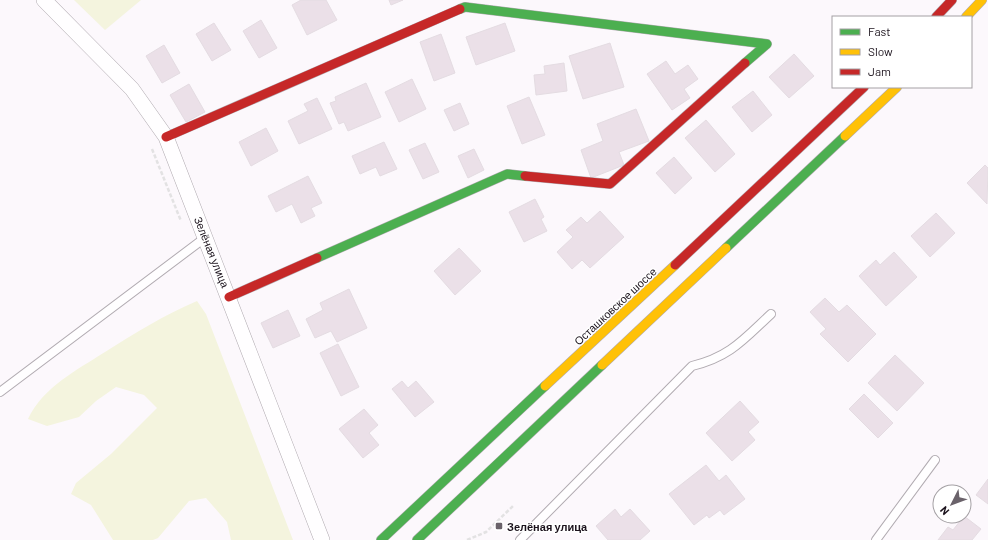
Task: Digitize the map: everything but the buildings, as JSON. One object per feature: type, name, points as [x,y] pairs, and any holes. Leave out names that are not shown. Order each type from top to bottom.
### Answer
[{"type":"main road","points":[[937,16],[952,0]]},
{"type":"main road","points":[[967,16],[982,0]]},
{"type":"main road","points":[[166,137],[465,7],[767,44],[610,184],[507,174],[230,297]]},
{"type":"main road","name":"Осташковское шоссе","points":[[382,540],[863,88]]},
{"type":"main road","points":[[417,540],[896,88]]},
{"type":"street","name":"Зелёная улица","points":[[44,0],[132,89],[166,137],[230,297],[322,540]]},
{"type":"lane","points":[[0,392],[206,237]]},
{"type":"lane","points":[[520,540],[692,366],[711,362],[732,350],[771,314]]},
{"type":"lane","points":[[876,540],[935,460]]},
{"type":"path","points":[[467,540],[486,532],[513,506]]},
{"type":"green space","points":[[74,0],[141,0],[105,30]]},
{"type":"green space","points":[[197,301],[206,314],[293,540],[231,540],[227,522],[206,498],[189,501],[158,538],[153,540],[113,540],[91,505],[71,494],[76,483],[111,454],[157,408],[144,395],[116,387],[96,401],[79,417],[47,426],[28,419],[42,398],[52,388],[72,373],[127,338],[173,312]]},
{"type":"traffic: fast","points":[[460,9],[465,7],[767,44],[745,63]]},
{"type":"traffic: fast","points":[[726,248],[845,136]]},
{"type":"traffic: fast","points":[[317,258],[507,174],[525,176]]},
{"type":"traffic: fast","points":[[417,540],[602,365]]},
{"type":"traffic: fast","points":[[381,540],[545,386]]},
{"type":"traffic: slow","points":[[967,16],[982,0]]},
{"type":"traffic: slow","points":[[845,136],[896,88]]},
{"type":"traffic: slow","points":[[602,365],[726,248]]},
{"type":"traffic: slow","points":[[545,386],[675,265]]},
{"type":"traffic: jam","points":[[937,16],[952,0]]},
{"type":"traffic: jam","points":[[166,137],[460,9]]},
{"type":"traffic: jam","points":[[525,176],[610,184],[745,63]]},
{"type":"traffic: jam","points":[[675,265],[863,88]]},
{"type":"traffic: jam","points":[[229,297],[317,258]]},
{"type":"place","name":"Зелёная улица","points":[[499,526]]}]
